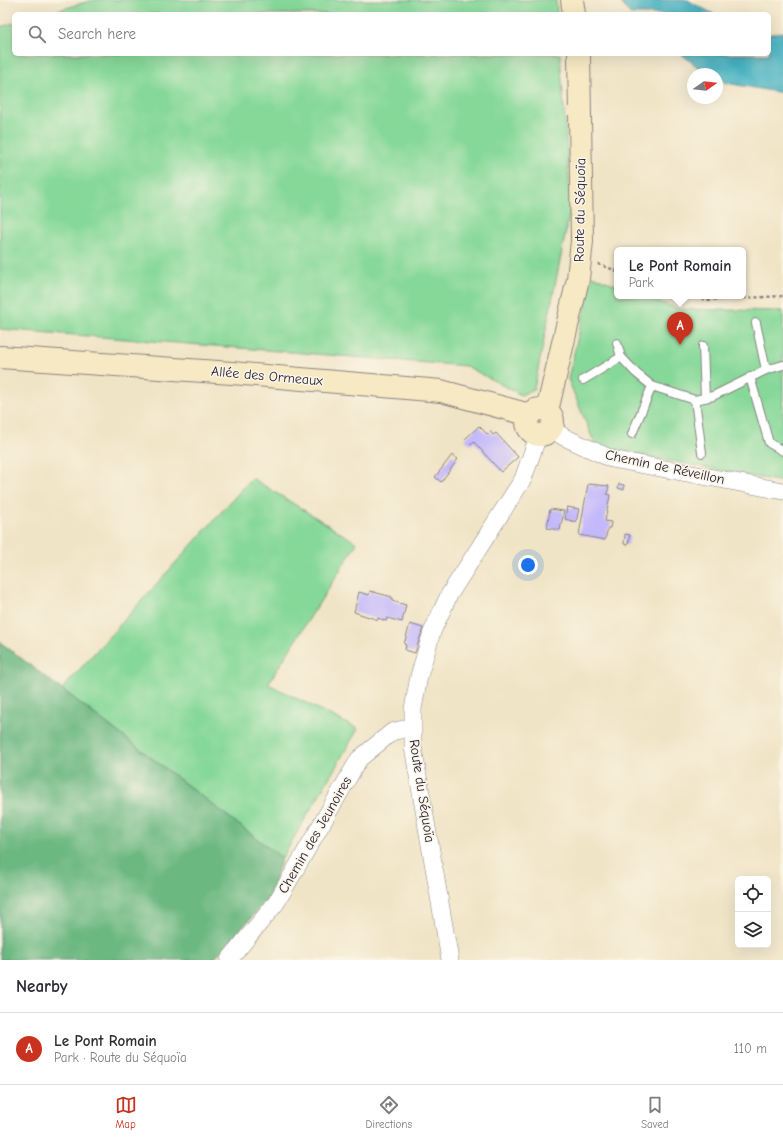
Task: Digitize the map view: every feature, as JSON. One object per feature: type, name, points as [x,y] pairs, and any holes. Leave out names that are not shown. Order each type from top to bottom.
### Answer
[{"type":"street","points":[[572,0],[574,12]]},
{"type":"street","name":"Route du Séquoïa","points":[[450,960],[413,747],[413,709],[419,676],[432,632],[450,596],[523,479],[536,442],[578,279],[582,241],[580,56]]},
{"type":"street","name":"Allée des Ormeaux","points":[[0,357],[224,373],[441,391],[541,423]]},
{"type":"street","name":"Chemin de Réveillon","points":[[541,423],[564,437],[612,459],[783,491]]},
{"type":"street","name":"Chemin des Jeunoires","points":[[229,960],[276,903],[359,759],[392,732],[413,727]]},
{"type":"lane","points":[[756,323],[766,370]]},
{"type":"lane","points":[[617,343],[621,357],[636,373],[652,386],[695,400],[713,396],[750,377],[783,365]]},
{"type":"lane","points":[[703,346],[705,398]]},
{"type":"lane","points":[[583,380],[621,357]]},
{"type":"lane","points":[[750,377],[758,410],[769,443],[783,451]]},
{"type":"lane","points":[[632,434],[652,386]]},
{"type":"lane","points":[[695,400],[702,453]]},
{"type":"path","points":[[746,298],[783,296]]},
{"type":"path","points":[[703,299],[726,299]]},
{"type":"green space","points":[[93,0],[556,0],[557,12],[53,12]]},
{"type":"green space","points":[[12,24],[12,56],[560,56],[571,206],[534,389],[521,395],[466,366],[0,329],[0,27]]},
{"type":"green space","points":[[592,276],[614,284],[614,299],[652,299],[679,309],[783,311],[783,482],[596,447],[568,379]]},
{"type":"green space","points":[[252,478],[357,543],[268,684],[358,729],[282,858],[62,689]]},
{"type":"green space","points":[[0,642],[282,858],[268,899],[213,960],[0,960]]},
{"type":"water","points":[[619,0],[688,0],[710,12],[628,12]]},
{"type":"water","points":[[783,32],[783,93],[726,83],[723,81],[723,68],[699,68],[684,56],[771,56],[771,34]]},
{"type":"building","points":[[479,426],[487,434],[490,431],[493,435],[496,433],[518,457],[501,472],[474,442],[471,445],[465,439]]},
{"type":"building","points":[[452,455],[458,459],[441,482],[435,477]]},
{"type":"building","points":[[588,484],[609,486],[607,494],[610,495],[605,521],[611,522],[605,540],[579,535]]},
{"type":"building","points":[[619,484],[624,485],[624,490],[618,488]]},
{"type":"building","points":[[567,507],[579,509],[576,522],[565,519]]},
{"type":"building","points":[[550,509],[564,511],[560,530],[547,528]]},
{"type":"building","points":[[625,534],[630,535],[628,545],[624,544]]},
{"type":"building","points":[[370,591],[392,597],[392,601],[406,605],[402,622],[387,618],[386,621],[378,618],[378,620],[354,612],[359,592],[369,595]]},
{"type":"building","points":[[410,624],[423,628],[415,653],[405,650],[406,645],[404,644]]},
{"type":"place","name":"Le Pont Romain","points":[[680,345]]}]
